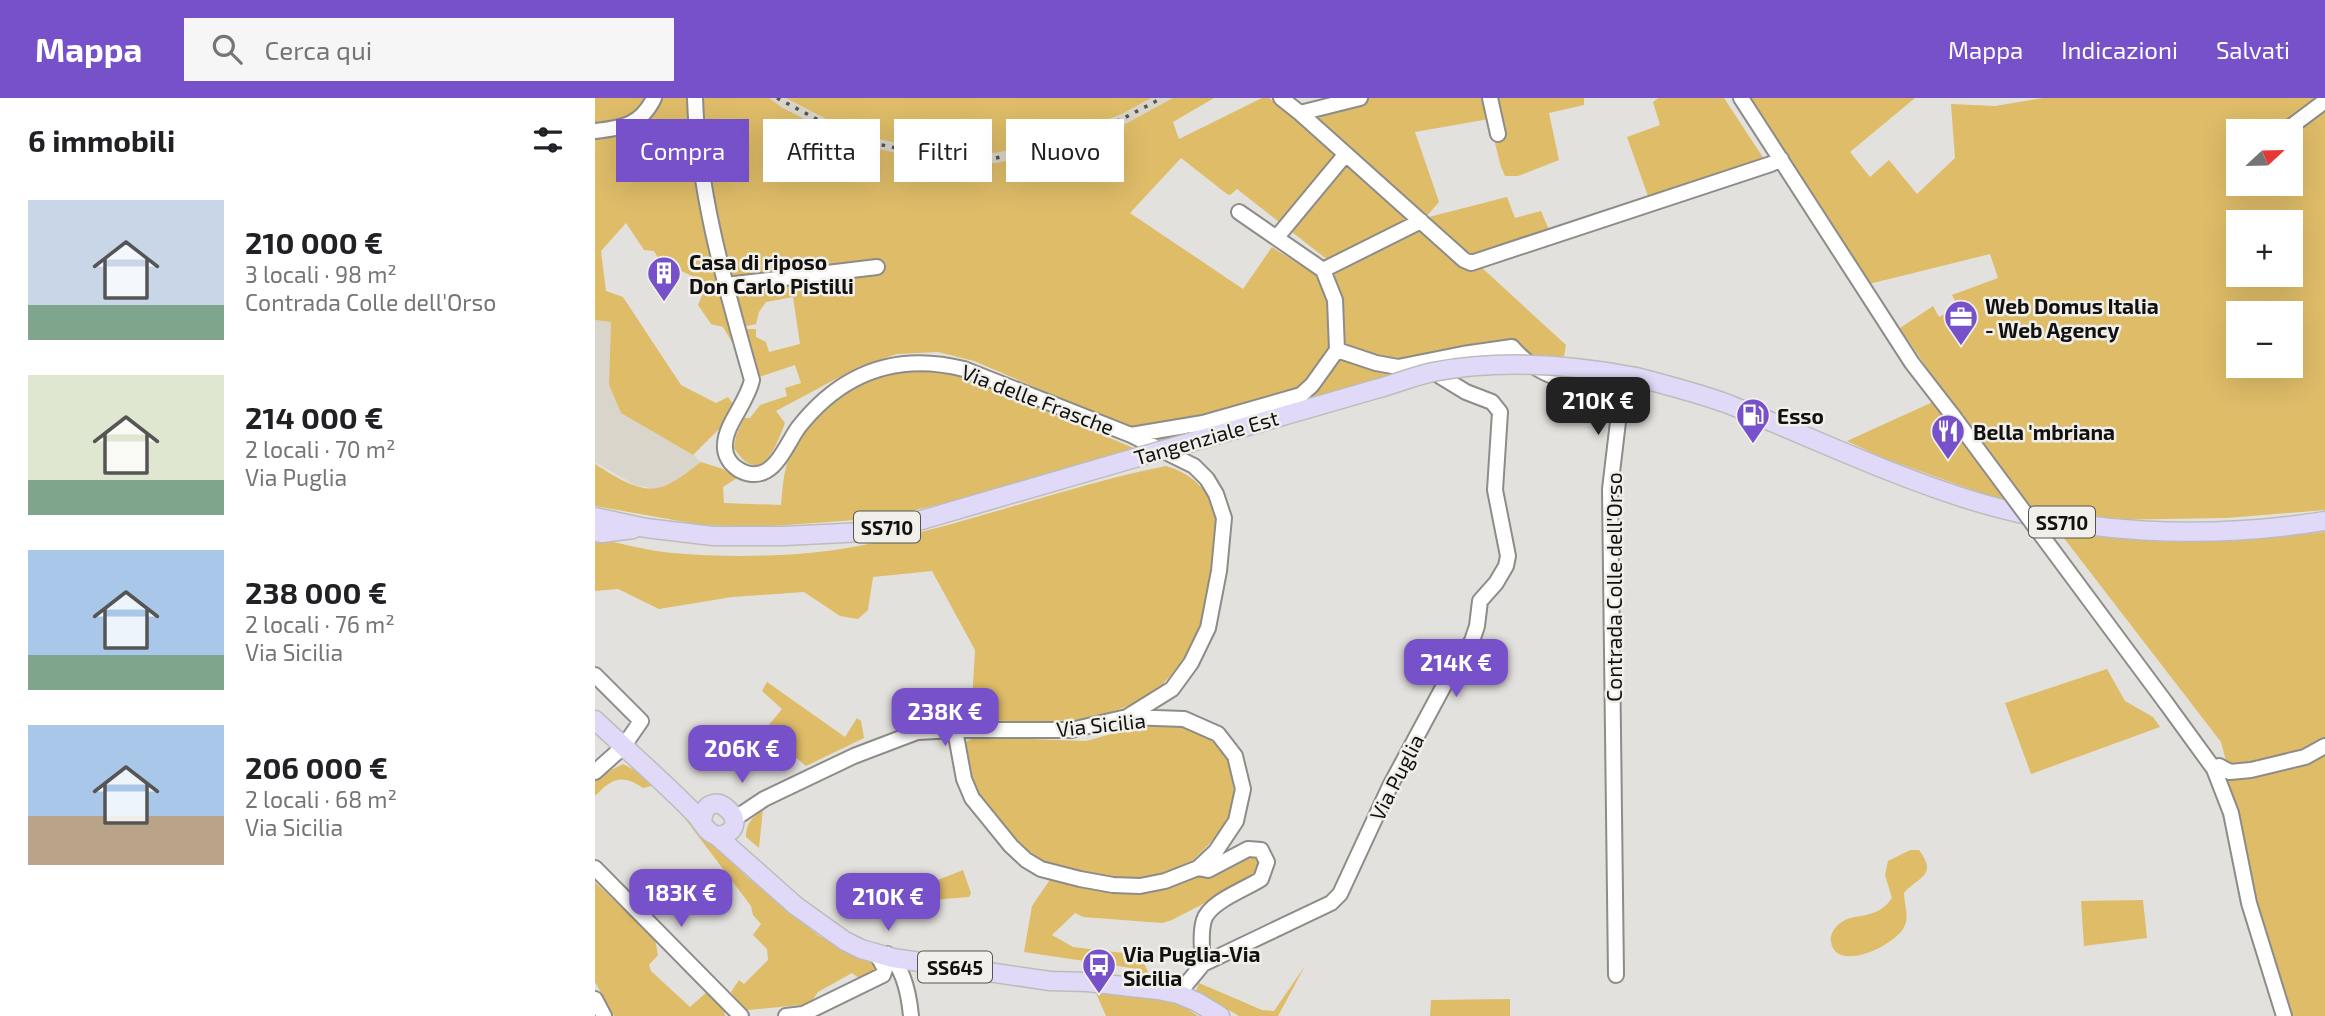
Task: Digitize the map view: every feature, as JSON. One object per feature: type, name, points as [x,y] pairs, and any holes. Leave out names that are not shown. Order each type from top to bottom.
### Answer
[{"type":"main road","name":"Tangenziale Est","points":[[595,517],[646,528],[713,536],[864,532],[918,521],[1432,373],[1528,363],[1589,368],[1636,377],[1726,404],[1964,498],[2045,520],[2130,529],[2216,532],[2274,529],[2325,521]]},
{"type":"main road","points":[[595,532],[646,528]]},
{"type":"main road","name":"SS645","points":[[595,720],[670,788],[702,821],[710,834],[724,819]]},
{"type":"main road","name":"SS645","points":[[670,788],[724,819],[755,867],[796,906],[828,929],[877,951],[927,963],[1050,981],[1088,982],[1178,994],[1220,1016]]},
{"type":"main road","name":"SS645","points":[[877,951],[891,950],[1051,971],[1088,982]]},
{"type":"street","points":[[595,131],[632,124],[645,115],[654,98]]},
{"type":"street","name":"Via delle Frasche","points":[[695,98],[696,144],[711,225],[752,380],[725,444],[727,457],[736,468],[755,474],[766,471],[776,462],[800,426],[821,402],[866,373],[911,363],[939,363],[964,369],[1131,435],[1194,466],[1207,480],[1216,494],[1224,518],[1219,571],[1209,628],[1191,663],[1172,689],[1127,717]]},
{"type":"street","points":[[1281,98],[1464,260],[1471,263],[1781,159]]},
{"type":"street","points":[[1300,113],[1360,98]]},
{"type":"street","points":[[1490,98],[1497,134]]},
{"type":"street","points":[[1741,98],[1912,363],[2214,769],[2231,814],[2249,903],[2284,1016]]},
{"type":"street","points":[[2301,119],[2325,101]]},
{"type":"street","points":[[1277,237],[1345,155]]},
{"type":"street","points":[[1131,435],[1203,423],[1301,395],[1312,385],[1337,350],[1335,300],[1323,270],[1239,212]]},
{"type":"street","points":[[1323,270],[1421,221]]},
{"type":"street","points":[[726,285],[877,267]]},
{"type":"street","name":"Contrada Colle dell'Orso","points":[[1337,350],[1398,367],[1463,354],[1512,348],[1522,358],[1548,374],[1567,381],[1605,387],[1617,394],[1620,405],[1610,489],[1616,975]]},
{"type":"street","name":"Via Puglia","points":[[1178,994],[1203,964],[1331,903],[1340,894],[1389,786],[1455,664],[1472,641],[1480,601],[1496,583],[1506,566],[1508,555],[1495,490],[1500,412],[1492,402],[1466,392],[1418,363]]},
{"type":"street","points":[[595,675],[641,721],[623,747],[595,772]]},
{"type":"street","name":"Via Sicilia","points":[[724,819],[855,756],[916,732],[955,730],[1071,730],[1127,717],[1184,719],[1219,734],[1235,756],[1243,789],[1236,821],[1216,851],[1198,868],[1165,881],[1140,886],[1112,885],[1080,880],[1041,869],[1011,846],[972,798],[964,779],[955,730]]},
{"type":"street","points":[[2214,769],[2219,766],[2230,772],[2251,770],[2305,757],[2325,746]]},
{"type":"street","points":[[1198,868],[1208,870],[1248,849],[1261,850],[1267,862],[1261,879],[1209,908],[1202,932],[1203,964]]},
{"type":"street","points":[[595,868],[741,1016]]},
{"type":"street","points":[[786,1016],[803,1014],[883,975],[885,969],[877,951]]},
{"type":"street","points":[[877,951],[891,965],[904,985],[911,1016]]},
{"type":"street","points":[[904,985],[908,966],[927,963]]},
{"type":"street","points":[[595,999],[604,1016]]},
{"type":"shaded area","points":[[595,98],[688,98],[689,119],[616,119],[616,182],[698,182],[740,356],[723,327],[711,324],[698,305],[703,293],[694,287],[692,276],[660,261],[654,251],[644,250],[626,223],[601,251],[606,291],[623,297],[681,385],[716,403],[728,397],[735,407],[727,421],[693,455],[621,413],[609,385],[611,322],[595,320]]},
{"type":"shaded area","points":[[698,98],[769,98],[805,119],[763,119],[763,182],[880,182],[880,149],[894,152],[894,182],[992,182],[992,163],[1006,161],[1006,182],[1124,182],[1124,124],[1173,98],[1214,98],[1173,122],[1179,139],[1262,98],[1269,98],[1278,102],[1414,221],[1329,261],[1237,189],[1230,195],[1227,194],[1181,158],[1130,213],[1243,289],[1272,247],[1319,277],[1423,227],[1480,266],[1566,345],[1564,356],[1478,358],[1401,372],[1161,441],[974,361],[938,352],[897,354],[860,366],[776,411],[785,423],[777,443],[766,460],[752,465],[743,460],[734,448],[744,418],[750,418],[760,405],[787,396],[785,388],[801,383],[795,365],[756,378],[743,335],[747,329],[756,329],[756,337],[766,342],[769,352],[800,344],[793,297],[766,302],[759,312],[756,324],[747,326],[740,323],[714,212],[710,182],[749,182],[749,119],[701,119]]},
{"type":"shaded area","points":[[769,98],[786,98],[826,119],[805,119]]},
{"type":"shaded area","points":[[786,98],[1151,98],[1109,119],[1006,119],[1006,151],[995,153],[992,153],[992,119],[894,119],[894,142],[880,139],[880,119],[826,119]]},
{"type":"shaded area","points":[[1151,98],[1173,98],[1124,124],[1124,119],[1109,119]]},
{"type":"shaded area","points":[[1351,98],[1584,98],[1584,105],[1549,113],[1559,160],[1518,176],[1505,176],[1489,119],[1415,132],[1439,202],[1425,218],[1507,197],[1515,218],[1541,211],[1549,230],[1474,258],[1466,257],[1317,124],[1316,116]]},
{"type":"shaded area","points":[[1658,98],[1724,98],[1766,162],[1649,199],[1627,137],[1660,125],[1653,102]]},
{"type":"shaded area","points":[[1750,98],[1915,98],[1850,152],[1870,177],[1889,160],[1917,194],[1955,158],[1951,104],[1995,106],[2043,98],[2325,98],[2325,510],[2226,518],[2100,520],[1995,498],[1881,457],[1847,441],[1946,396],[1900,328],[1933,306],[1939,317],[1954,309],[1961,312],[1952,295],[1998,278],[1990,254],[1869,284]]},
{"type":"shaded area","points":[[880,139],[894,142],[894,152],[880,149]]},
{"type":"shaded area","points":[[1006,143],[1006,161],[992,163],[992,145]]},
{"type":"shaded area","points":[[595,320],[611,322],[609,385],[621,413],[701,462],[673,482],[656,489],[635,485],[595,462]]},
{"type":"shaded area","points":[[917,370],[962,376],[1136,449],[977,495],[883,518],[760,527],[702,525],[595,506],[595,464],[625,481],[649,489],[669,484],[701,462],[723,469],[737,478],[723,487],[724,503],[781,505],[786,467],[792,451],[813,420],[826,407],[873,377],[893,371]]},
{"type":"shaded area","points":[[1166,466],[1199,485],[1208,496],[1214,512],[1216,529],[1202,622],[1177,668],[1159,687],[1129,705],[1087,718],[1043,721],[975,720],[972,702],[975,650],[932,571],[873,577],[868,610],[858,619],[840,616],[804,592],[732,597],[659,609],[618,589],[595,591],[595,538],[653,551],[694,555],[763,556],[810,553],[893,539]]},
{"type":"shaded area","points":[[2325,532],[2325,1016],[2293,1016],[2253,892],[2224,781],[2230,776],[2221,742],[2060,533],[2226,539]]},
{"type":"shaded area","points":[[2107,669],[2125,701],[2153,717],[2160,727],[2031,774],[2005,703]]},
{"type":"shaded area","points":[[767,682],[845,737],[857,718],[861,721],[864,738],[806,766],[764,731],[782,709],[762,691]]},
{"type":"shaded area","points":[[1156,725],[1198,728],[1212,738],[1229,757],[1235,778],[1233,807],[1224,829],[1188,865],[1152,878],[1129,881],[1088,876],[1052,866],[1012,840],[975,791],[966,742],[975,737],[1086,741],[1133,728]]},
{"type":"shaded area","points":[[623,764],[638,772],[652,786],[643,788],[623,779],[617,780],[606,785],[595,796],[595,778]]},
{"type":"shaded area","points":[[763,809],[759,848],[746,837],[746,832],[750,821]]},
{"type":"shaded area","points":[[680,812],[747,877],[819,936],[876,961],[878,966],[875,971],[860,979],[852,973],[818,992],[810,1004],[748,1010],[740,1006],[731,992],[739,980],[744,984],[768,960],[767,949],[753,935],[761,924],[753,915],[751,906]]},
{"type":"shaded area","points":[[1910,850],[1919,850],[1927,865],[1927,871],[1904,893],[1907,918],[1900,933],[1880,948],[1867,953],[1844,956],[1835,951],[1832,934],[1842,922],[1878,911],[1892,898],[1885,875],[1888,861]]},
{"type":"shaded area","points":[[1253,853],[1260,858],[1259,872],[1251,879],[1172,920],[1162,923],[1083,917],[1075,913],[1052,935],[1073,947],[1140,955],[1150,976],[1140,974],[1138,969],[1024,952],[1032,906],[1051,878],[1078,884],[1201,876],[1224,869]]},
{"type":"shaded area","points":[[963,870],[971,893],[969,897],[906,902],[902,894]]},
{"type":"shaded area","points":[[595,882],[655,939],[658,955],[649,965],[651,971],[690,1007],[708,991],[724,1010],[725,1016],[614,1016],[595,982]]},
{"type":"shaded area","points":[[2143,900],[2147,938],[2084,946],[2081,901]]},
{"type":"shaded area","points":[[1305,966],[1278,1016],[1239,1016],[1196,991],[1199,983],[1262,1010],[1274,1011]]},
{"type":"shaded area","points":[[1096,993],[1176,1001],[1198,1016],[1106,1016]]},
{"type":"shaded area","points":[[1510,999],[1510,1016],[1430,1016],[1431,1000]]},
{"type":"railway","points":[[777,98],[854,139],[929,155],[996,158],[1060,144],[1124,118],[1162,98]]},
{"type":"place","name":"Casa di riposo Don Carlo Pistilli","points":[[664,303]]},
{"type":"place","name":"Web Domus Italia - Web Agency","points":[[1961,347]]},
{"type":"place","name":"Esso","points":[[1753,445]]},
{"type":"place","name":"Bella 'mbriana","points":[[1948,461]]},
{"type":"place","name":"Via Puglia-Via Sicilia","points":[[1099,995]]}]
